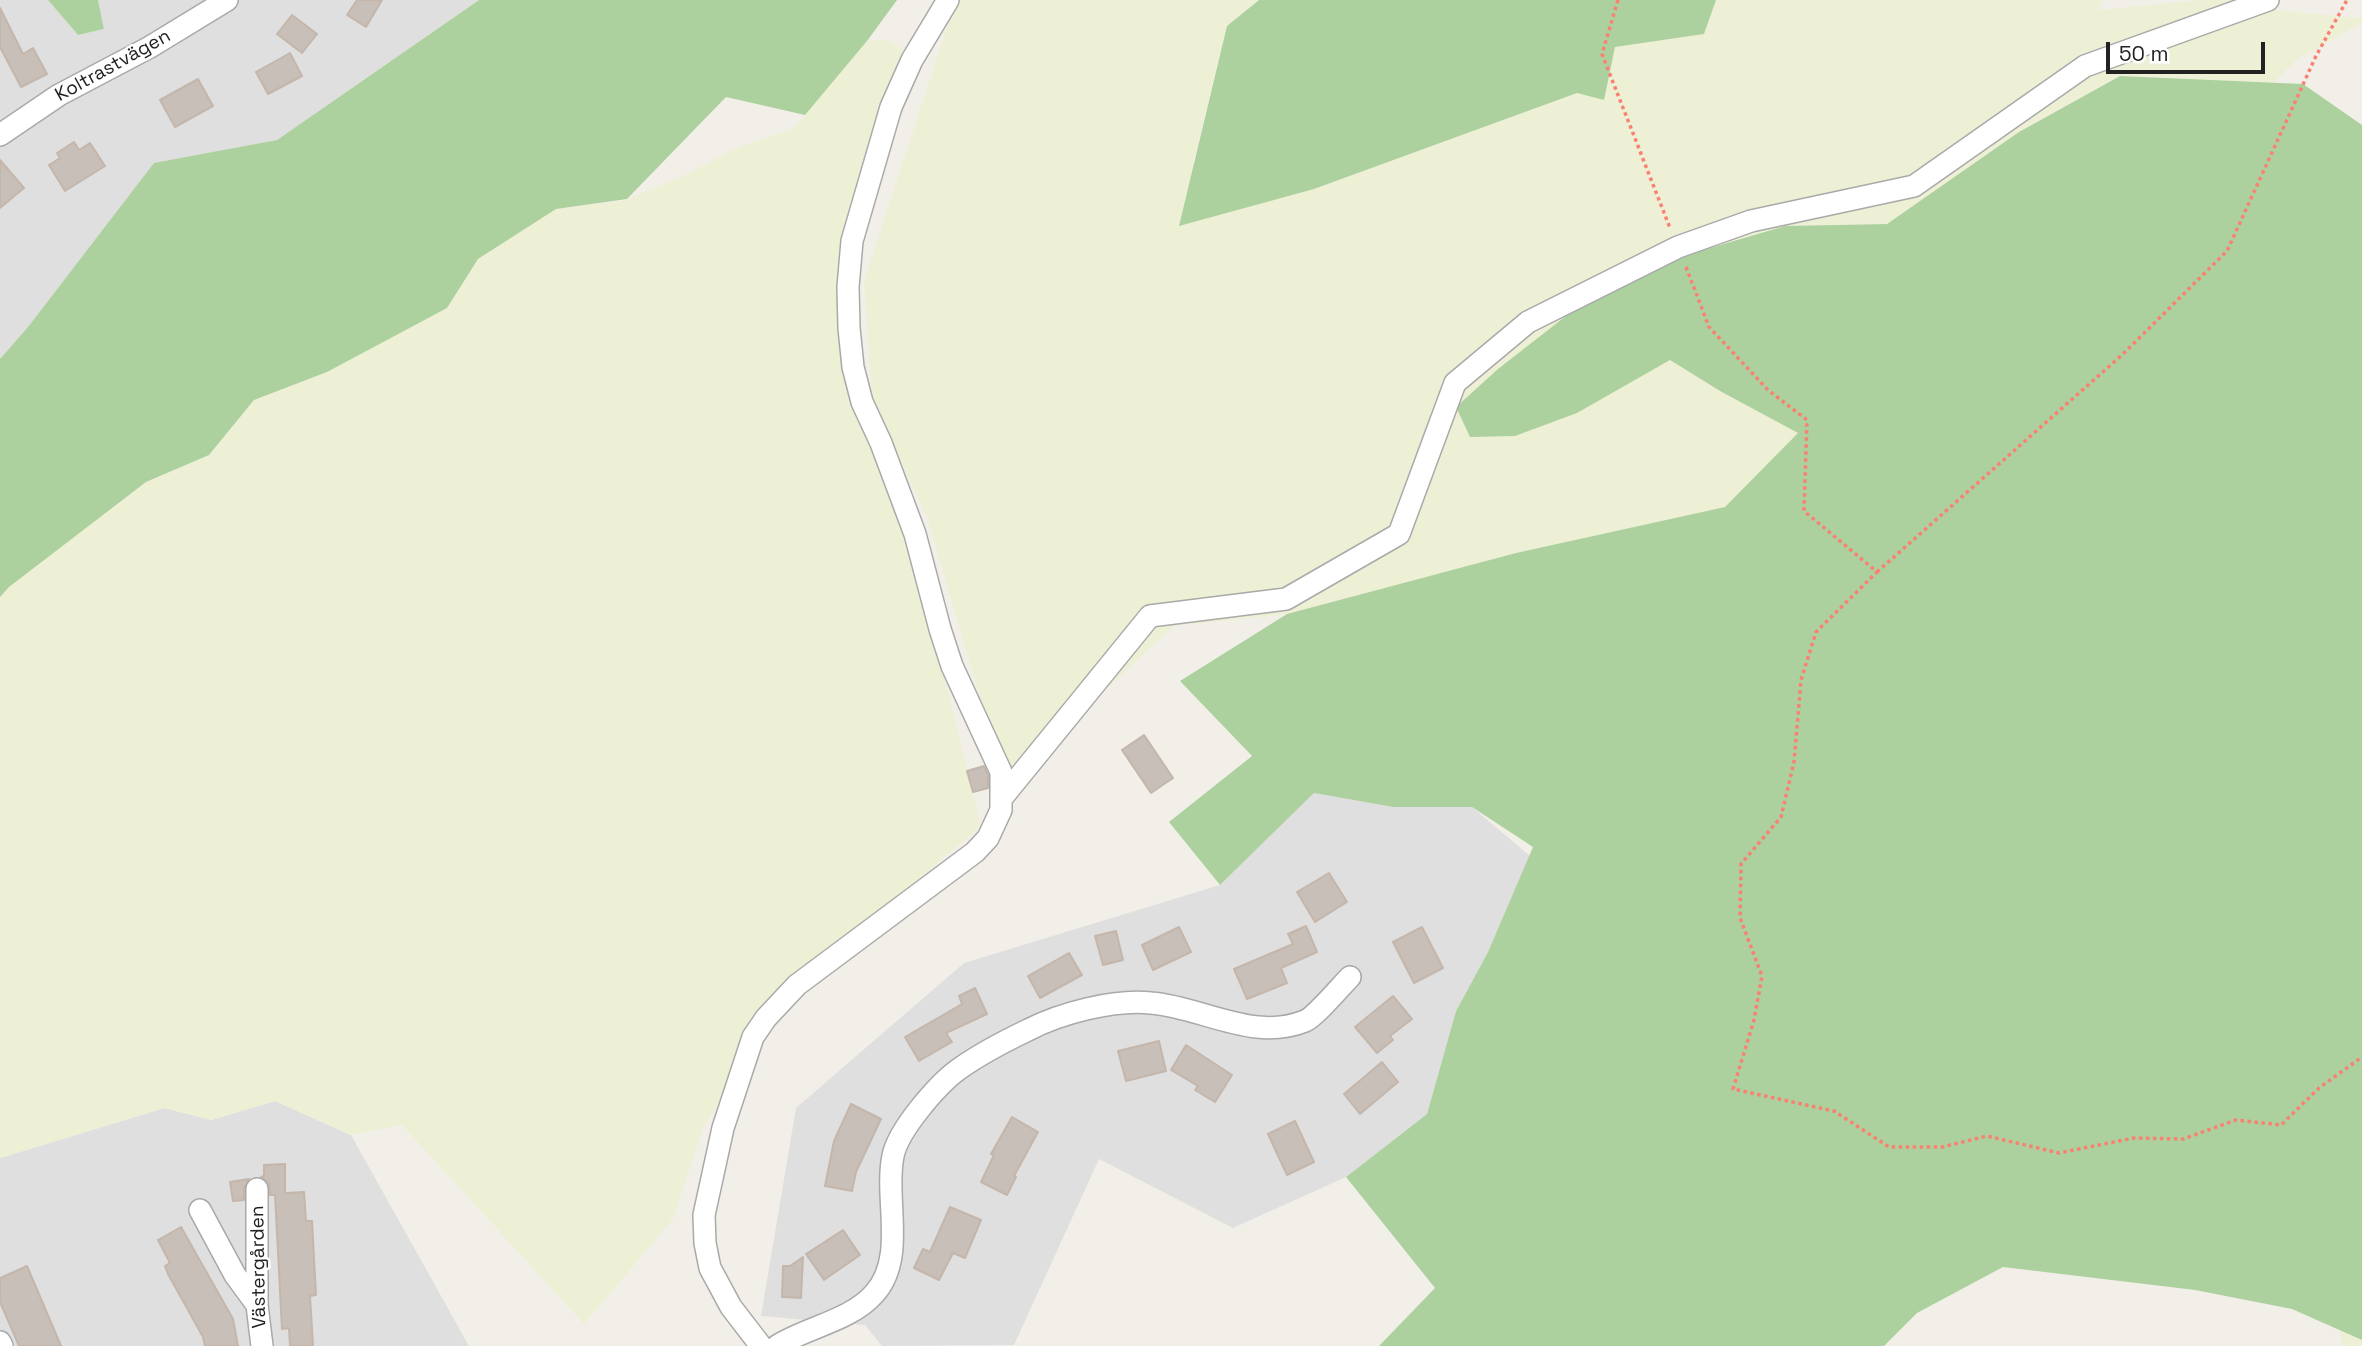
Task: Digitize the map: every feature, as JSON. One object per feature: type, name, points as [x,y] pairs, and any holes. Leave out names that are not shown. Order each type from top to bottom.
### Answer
[{"type":"street","name":"Koltrastvägen","points":[[0,135],[59,95],[150,47],[228,0]]},
{"type":"street","points":[[761,1346],[731,1307],[710,1268],[705,1243],[704,1215],[723,1128],[753,1037],[766,1018],[797,985],[975,852],[988,838],[1001,810],[1001,772],[952,666],[915,534],[881,443],[862,402],[853,367],[849,328],[848,287],[852,241],[891,107],[912,60],[948,0]]},
{"type":"street","points":[[1001,799],[1150,616],[1286,599],[1399,534],[1455,383],[1528,322],[1678,247],[1751,221],[1914,186],[2085,66],[2268,0]]},
{"type":"street","points":[[777,1346],[857,1308],[875,1293],[890,1265],[890,1179],[893,1154],[904,1131],[923,1105],[958,1069],[1030,1029],[1093,1006],[1151,1003],[1263,1030],[1307,1021],[1350,976]]},
{"type":"street","name":"Västergården","points":[[257,1189],[257,1305],[262,1346]]},
{"type":"street","points":[[200,1210],[235,1275],[257,1305]]},
{"type":"path","points":[[1618,0],[1602,54],[1709,327],[1768,390],[1807,420],[1804,511],[1877,572]]},
{"type":"path","points":[[2347,0],[2316,56],[2227,251],[2122,355],[1877,572],[1816,632],[1801,680],[1794,762],[1781,817],[1741,864],[1740,918],[1762,976],[1754,1020],[1733,1088],[1834,1111],[1889,1147],[1942,1147],[1987,1136],[2059,1153],[2134,1138],[2183,1139],[2236,1120],[2281,1125],[2319,1088],[2362,1057]]},
{"type":"shaded area","points":[[0,0],[48,0],[78,35],[104,29],[98,0],[479,0],[277,140],[154,164],[28,327],[0,359]]},
{"type":"shaded area","points":[[1314,793],[1393,807],[1472,807],[1530,856],[1488,952],[1456,1011],[1427,1114],[1346,1177],[1233,1228],[1099,1159],[1014,1345],[882,1346],[865,1325],[761,1316],[796,1108],[964,963],[1220,885]]},
{"type":"shaded area","points":[[275,1101],[351,1135],[469,1346],[0,1346],[0,1158],[165,1108],[211,1120]]},
{"type":"green space","points":[[48,0],[98,0],[104,29],[78,35]]},
{"type":"green space","points":[[479,0],[897,0],[867,41],[805,115],[726,97],[627,199],[556,209],[478,259],[447,308],[327,372],[254,400],[209,455],[146,482],[9,587],[0,597],[0,359],[28,327],[154,163],[277,140]]},
{"type":"green space","points":[[956,0],[1259,0],[1227,26],[1193,164],[1314,189],[1577,93],[1603,99],[1614,47],[1704,34],[1716,0],[2103,0],[2098,10],[2202,0],[2247,0],[2282,11],[2362,18],[2362,23],[2296,60],[2273,83],[2119,76],[2019,132],[1887,224],[1785,226],[1659,263],[1580,305],[1504,365],[1457,407],[1670,360],[1720,391],[1799,433],[1725,507],[1516,553],[1287,614],[1174,626],[1005,784],[928,520],[872,398],[864,281]]},
{"type":"green space","points":[[1259,0],[1716,0],[1704,34],[1615,47],[1604,100],[1577,93],[1314,189],[1179,226],[1227,26]]},
{"type":"green space","points":[[888,40],[909,53],[846,288],[851,370],[906,523],[981,826],[758,1015],[719,1101],[702,1131],[673,1219],[584,1324],[402,1125],[351,1135],[275,1101],[211,1120],[164,1108],[0,1158],[0,597],[9,587],[146,482],[209,455],[254,400],[327,372],[468,265],[556,209],[622,201],[679,178],[742,146],[793,129],[867,41]]},
{"type":"green space","points":[[2120,76],[2303,84],[2362,125],[2362,1340],[2292,1309],[2195,1290],[2003,1267],[1917,1313],[1884,1346],[1379,1346],[1435,1288],[1346,1177],[1427,1114],[1456,1011],[1488,952],[1533,847],[1472,807],[1393,807],[1314,793],[1220,885],[1169,822],[1252,756],[1180,681],[1287,614],[1516,553],[1725,507],[1798,433],[1720,391],[1670,360],[1577,413],[1515,436],[1470,437],[1456,407],[1498,369],[1580,305],[1659,263],[1785,226],[1887,224],[2019,132]]},
{"type":"green space","points":[[2340,1330],[2362,1340],[2362,1346],[2342,1346]]},
{"type":"building","points":[[357,0],[382,0],[366,27],[347,15]]},
{"type":"building","points":[[0,8],[23,54],[33,48],[47,74],[21,87],[0,47]]},
{"type":"building","points":[[292,15],[317,34],[302,53],[277,34]]},
{"type":"building","points":[[290,53],[302,76],[268,94],[256,72]]},
{"type":"building","points":[[198,79],[213,106],[175,127],[160,100]]},
{"type":"building","points":[[74,142],[79,150],[90,143],[105,166],[65,191],[49,165],[60,158],[57,153]]},
{"type":"building","points":[[0,160],[24,188],[0,208]]},
{"type":"building","points":[[1144,735],[1173,778],[1151,793],[1122,750]]},
{"type":"building","points":[[984,766],[988,775],[988,788],[973,792],[967,771]]},
{"type":"building","points":[[1329,873],[1347,902],[1315,922],[1297,892]]},
{"type":"building","points":[[1306,926],[1317,952],[1281,968],[1287,983],[1247,999],[1234,969],[1293,944],[1288,934]]},
{"type":"building","points":[[1179,927],[1191,952],[1153,970],[1142,945]]},
{"type":"building","points":[[1422,927],[1443,968],[1414,983],[1393,942]]},
{"type":"building","points":[[1116,931],[1123,960],[1103,965],[1095,936]]},
{"type":"building","points":[[1069,953],[1082,975],[1040,998],[1028,976]]},
{"type":"building","points":[[975,988],[987,1014],[946,1033],[952,1042],[919,1061],[905,1037],[962,1004],[959,996]]},
{"type":"building","points":[[1393,996],[1412,1019],[1390,1036],[1393,1040],[1377,1053],[1355,1027]]},
{"type":"building","points":[[1159,1041],[1166,1071],[1126,1081],[1118,1051]]},
{"type":"building","points":[[1186,1045],[1232,1075],[1215,1102],[1195,1090],[1198,1086],[1171,1070]]},
{"type":"building","points":[[1382,1062],[1398,1082],[1360,1114],[1344,1094]]},
{"type":"building","points":[[851,1104],[881,1119],[856,1172],[852,1191],[825,1186],[834,1141]]},
{"type":"building","points":[[1012,1117],[1038,1132],[1014,1176],[1016,1177],[1007,1195],[981,1182],[994,1155],[991,1154]]},
{"type":"building","points":[[1295,1121],[1314,1162],[1287,1175],[1268,1134]]},
{"type":"building","points":[[285,1164],[285,1193],[304,1192],[306,1221],[312,1221],[316,1295],[310,1296],[313,1346],[290,1346],[289,1328],[282,1329],[275,1195],[270,1195],[269,1183],[261,1177],[264,1176],[264,1165]]},
{"type":"building","points":[[249,1179],[244,1188],[244,1200],[233,1201],[230,1182]]},
{"type":"building","points":[[950,1207],[981,1220],[965,1258],[953,1253],[939,1280],[914,1268],[923,1249],[930,1252]]},
{"type":"building","points":[[181,1227],[233,1319],[238,1346],[205,1346],[203,1337],[168,1274],[165,1266],[170,1263],[158,1240]]},
{"type":"building","points":[[843,1230],[860,1255],[824,1280],[806,1254]]},
{"type":"building","points":[[803,1257],[801,1298],[782,1297],[783,1266],[790,1266]]},
{"type":"building","points":[[27,1266],[61,1346],[19,1346],[0,1302],[0,1278]]}]
